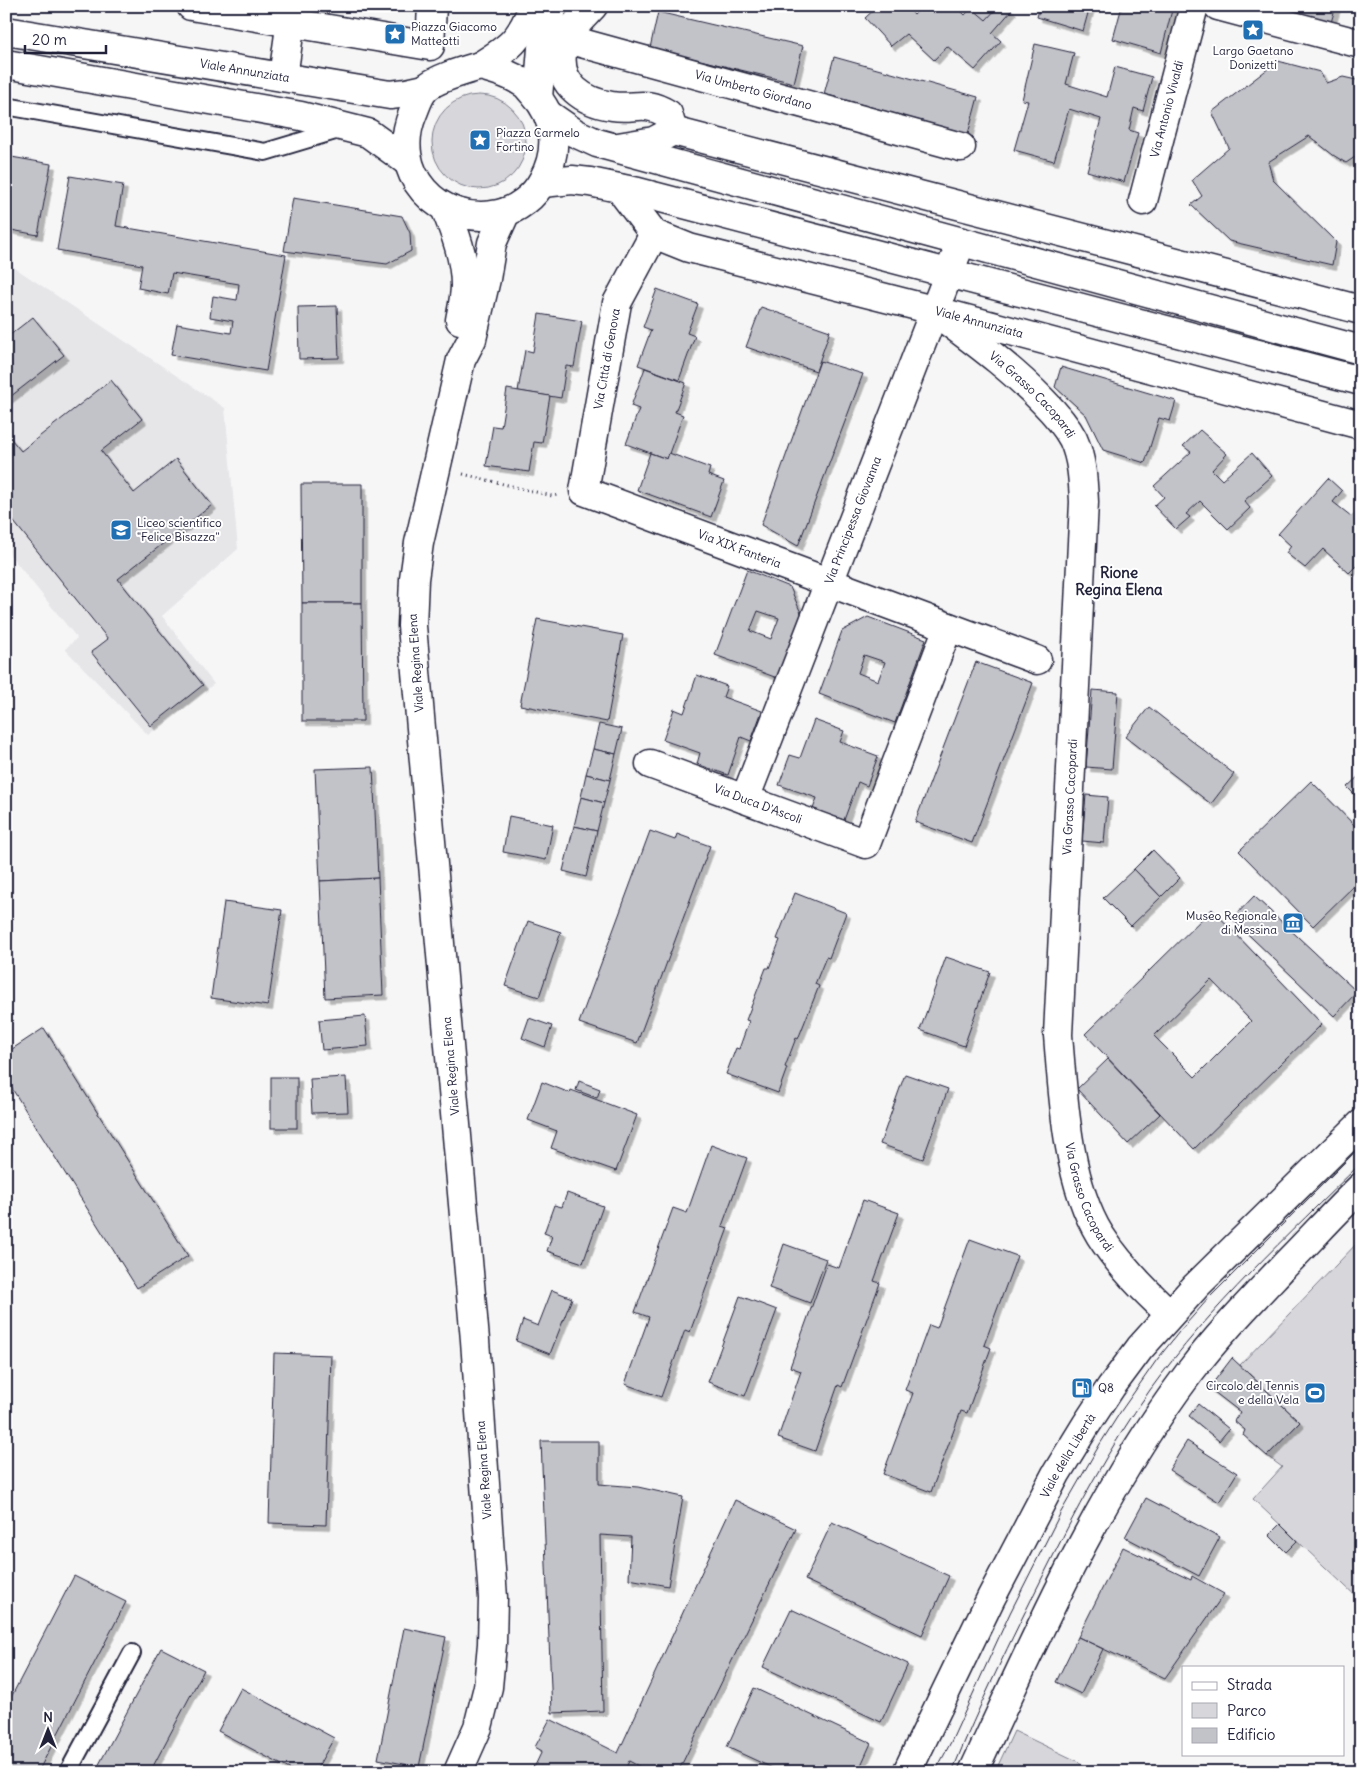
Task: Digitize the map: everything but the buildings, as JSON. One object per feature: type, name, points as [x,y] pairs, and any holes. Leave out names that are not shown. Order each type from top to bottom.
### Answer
[{"type":"main road","points":[[191,6],[292,14],[430,46],[432,6]]},
{"type":"main road","points":[[533,6],[519,37],[509,47],[480,66],[443,78],[425,89],[408,124],[406,144],[408,162],[416,180],[429,196],[445,208],[465,215],[486,217],[506,212],[520,205],[542,183],[550,166],[554,149],[553,131],[543,107],[540,64],[555,36],[593,6]]},
{"type":"main road","points":[[553,6],[555,36],[562,68],[571,88],[586,97],[614,107],[647,105],[658,107],[668,114],[673,131]]},
{"type":"main road","points":[[1218,6],[1361,44]]},
{"type":"main road","name":"Via Antonio Vivaldi","points":[[1143,201],[1193,12]]},
{"type":"main road","points":[[283,77],[292,14]]},
{"type":"main road","name":"Viale Annunziata","points":[[6,30],[390,95],[425,89]]},
{"type":"main road","name":"Via Umberto Giordano","points":[[555,36],[961,147]]},
{"type":"main road","points":[[6,64],[301,116],[368,133],[408,162]]},
{"type":"main road","points":[[480,66],[504,73],[523,83],[543,107],[575,133],[597,142],[1361,350]]},
{"type":"main road","points":[[618,147],[654,141],[673,131],[1361,310]]},
{"type":"main road","points":[[542,183],[581,181],[619,188],[949,272],[1361,381]]},
{"type":"main road","points":[[619,188],[654,234]]},
{"type":"main road","points":[[445,208],[455,234],[465,270],[465,287],[457,336],[461,360]]},
{"type":"main road","points":[[461,360],[472,339],[492,243],[506,212]]},
{"type":"main road","name":"Viale Annunziata","points":[[654,234],[689,248],[933,310],[1361,425]]},
{"type":"main road","name":"Via Città di Genova","points":[[584,491],[617,303],[654,234]]},
{"type":"main road","name":"Via Principessa Giovanna","points":[[745,799],[933,310],[961,242]]},
{"type":"main road","points":[[1140,291],[1150,256]]},
{"type":"main road","name":"Via Grasso Cacopardi","points":[[933,310],[1029,386],[1062,422],[1080,458],[1083,474],[1084,502],[1058,1035],[1065,1113],[1078,1182],[1088,1212],[1099,1233],[1118,1261],[1149,1295],[1170,1314]]},
{"type":"main road","name":"Viale Regina Elena","points":[[458,1772],[478,1727],[488,1687],[492,1644],[493,1598],[475,1340],[412,626],[414,578],[419,543],[461,360]]},
{"type":"main road","name":"Via XIX Fanteria","points":[[584,491],[1037,660]]},
{"type":"main road","name":"Via Duca D'Ascoli","points":[[650,764],[866,844],[948,627]]},
{"type":"main road","name":"Viale della Libertà","points":[[907,1772],[990,1598],[1056,1474],[1111,1387],[1140,1348],[1196,1286],[1361,1124]]},
{"type":"main road","points":[[973,1772],[1044,1620],[1107,1498],[1134,1453],[1208,1349],[1234,1319],[1357,1195]]},
{"type":"lane","points":[[6,106],[264,152],[347,128]]},
{"type":"lane","points":[[68,1772],[132,1653]]},
{"type":"path","points":[[436,467],[552,496],[584,491]]},
{"type":"shaded area","points":[[6,262],[225,408],[238,549],[162,616],[214,684],[148,735],[65,649],[77,638],[6,550]]},
{"type":"green space","points":[[479,95],[497,98],[512,109],[523,124],[526,142],[523,160],[512,175],[497,186],[479,189],[461,186],[446,175],[435,160],[432,142],[435,124],[446,109],[461,98]]},
{"type":"green space","name":"Circolo del Tennis e della Vela","points":[[1361,1239],[1361,1601],[1253,1499],[1282,1467],[1267,1456],[1300,1422],[1240,1365]]},
{"type":"green space","points":[[1014,1731],[1077,1761],[1089,1772],[995,1772]]},
{"type":"tram line","points":[[935,1772],[951,1742],[1010,1613],[1061,1512],[1121,1411],[1156,1361],[1209,1298],[1361,1146]]},
{"type":"tram line","points":[[952,1772],[973,1722],[1055,1552],[1093,1481],[1135,1412],[1173,1359],[1224,1301],[1361,1163]]},
{"type":"place","name":"Largo Gaetano Donizetti","points":[[1253,30]]},
{"type":"place","name":"Piazza Giacomo Matteotti","points":[[395,34]]},
{"type":"place","name":"Piazza Carmelo Fortino","points":[[480,140]]},
{"type":"place","name":"Liceo scientifico \"Felice Bisazza\"","points":[[121,530]]},
{"type":"place","name":"Museo Regionale di Messina","points":[[1293,923]]},
{"type":"place","name":"Q8","points":[[1082,1388]]},
{"type":"place","name":"Circolo del Tennis e della Vela","points":[[1315,1393]]},
{"type":"district","name":"Rione Regina Elena","points":[[1119,582]]}]
